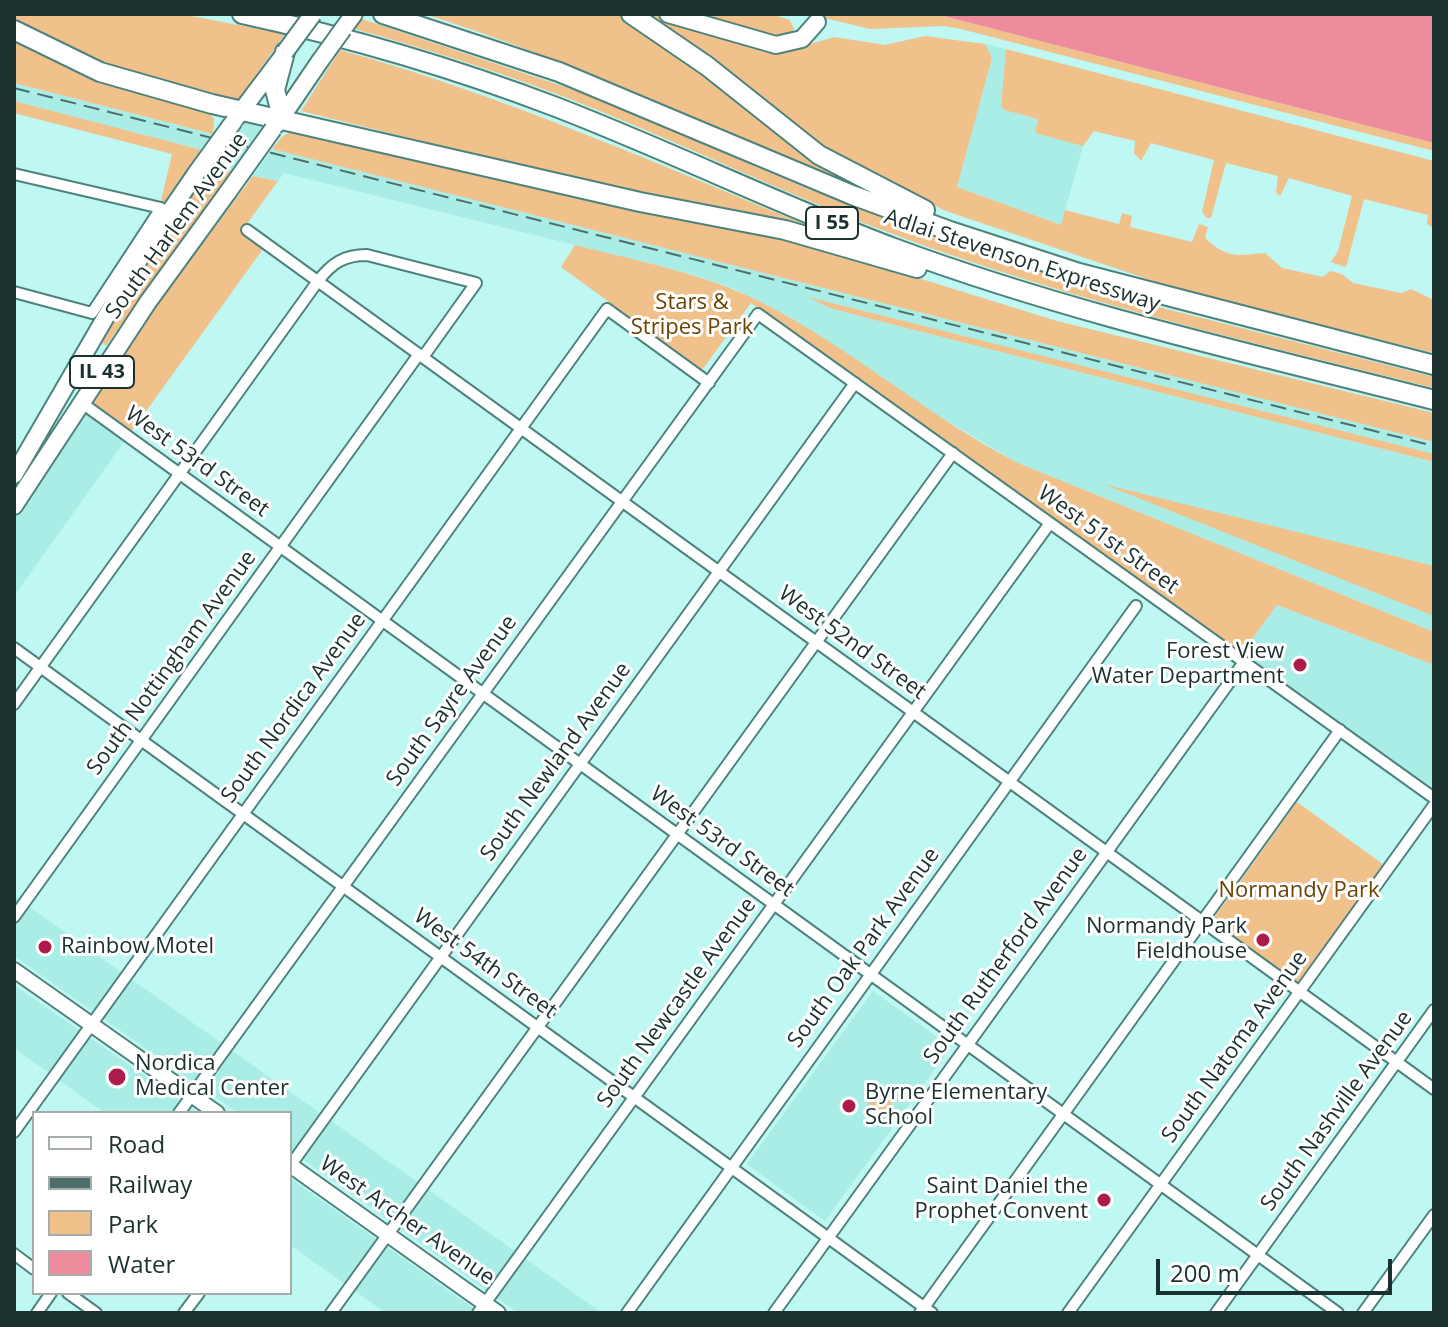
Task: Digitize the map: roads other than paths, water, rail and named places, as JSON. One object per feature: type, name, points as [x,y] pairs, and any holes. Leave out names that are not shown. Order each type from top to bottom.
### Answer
[{"type":"highway","name":"Adlai Stevenson Expressway","points":[[242,14],[356,42],[505,88],[894,248],[1126,322],[1434,400]]},
{"type":"highway","name":"Adlai Stevenson Expressway","points":[[383,14],[559,72],[852,195],[1079,273],[1434,365]]},
{"type":"highway","points":[[631,14],[707,66],[788,133],[849,173],[912,205],[1079,273]]},
{"type":"highway","points":[[14,30],[100,72],[227,116],[278,123],[626,199],[785,230],[846,245],[1038,307],[1126,322]]},
{"type":"highway","points":[[278,123],[275,90],[285,52]]},
{"type":"main road","name":"South Harlem Avenue","points":[[14,475],[151,239],[227,116],[285,52],[313,14]]},
{"type":"main road","name":"South Harlem Avenue","points":[[14,506],[148,302],[354,14]]},
{"type":"main road","points":[[668,14],[776,45],[802,39],[817,22]]},
{"type":"main road","points":[[14,970],[214,1111]]},
{"type":"main road","name":"West Archer Avenue","points":[[292,1166],[387,1234],[481,1308],[498,1313]]},
{"type":"street","points":[[14,174],[161,208],[92,313],[14,292]]},
{"type":"street","name":"West 52nd Street","points":[[247,230],[1434,1089]]},
{"type":"street","name":"South Nottingham Avenue","points":[[14,917],[280,547],[476,283],[367,255],[350,255],[336,262],[318,281]]},
{"type":"street","points":[[14,704],[318,281]]},
{"type":"street","name":"South Nordica Avenue","points":[[14,1132],[607,309],[709,383]]},
{"type":"street","name":"South Sayre Avenue","points":[[180,1111],[758,314]]},
{"type":"street","name":"West 51st Street","points":[[758,314],[1434,798]]},
{"type":"street","name":"South Newland Avenue","points":[[292,1162],[855,383]]},
{"type":"street","name":"West 53rd Street","points":[[82,403],[1338,1313]]},
{"type":"street","points":[[331,1313],[953,453]]},
{"type":"street","name":"South Newcastle Avenue","points":[[481,1308],[1050,523]]},
{"type":"street","name":"South Oak Park Avenue","points":[[627,1313],[1136,606]]},
{"type":"street","name":"West 54th Street","points":[[14,648],[926,1311]]},
{"type":"street","name":"South Rutherford Avenue","points":[[774,1313],[1244,662]]},
{"type":"street","points":[[926,1311],[1063,1114],[1340,730]]},
{"type":"street","name":"South Natoma Avenue","points":[[1068,1313],[1434,805]]},
{"type":"street","name":"South Nashville Avenue","points":[[1216,1313],[1434,1010]]},
{"type":"street","points":[[1363,1313],[1434,1215]]},
{"type":"street","points":[[14,1254],[32,1268]]},
{"type":"street","points":[[37,1313],[50,1295]]},
{"type":"street","points":[[71,1295],[96,1313]]},
{"type":"street","points":[[184,1313],[198,1295]]},
{"type":"water","points":[[936,14],[1434,14],[1434,143]]},
{"type":"railway","points":[[14,88],[1434,446]]},
{"type":"place","name":"Forest View Water Department","points":[[1300,665]]},
{"type":"place","name":"Normandy Park Fieldhouse","points":[[1263,940]]},
{"type":"place","name":"Rainbow Motel","points":[[45,947]]},
{"type":"place","name":"Nordica Medical Center","points":[[117,1077]]},
{"type":"place","name":"Byrne Elementary School","points":[[849,1106]]},
{"type":"place","name":"Saint Daniel the Prophet Convent","points":[[1104,1200]]},
{"type":"park label","name":"Stars & Stripes Park","points":[[692,316]]},
{"type":"park label","name":"Normandy Park","points":[[1299,891]]}]
